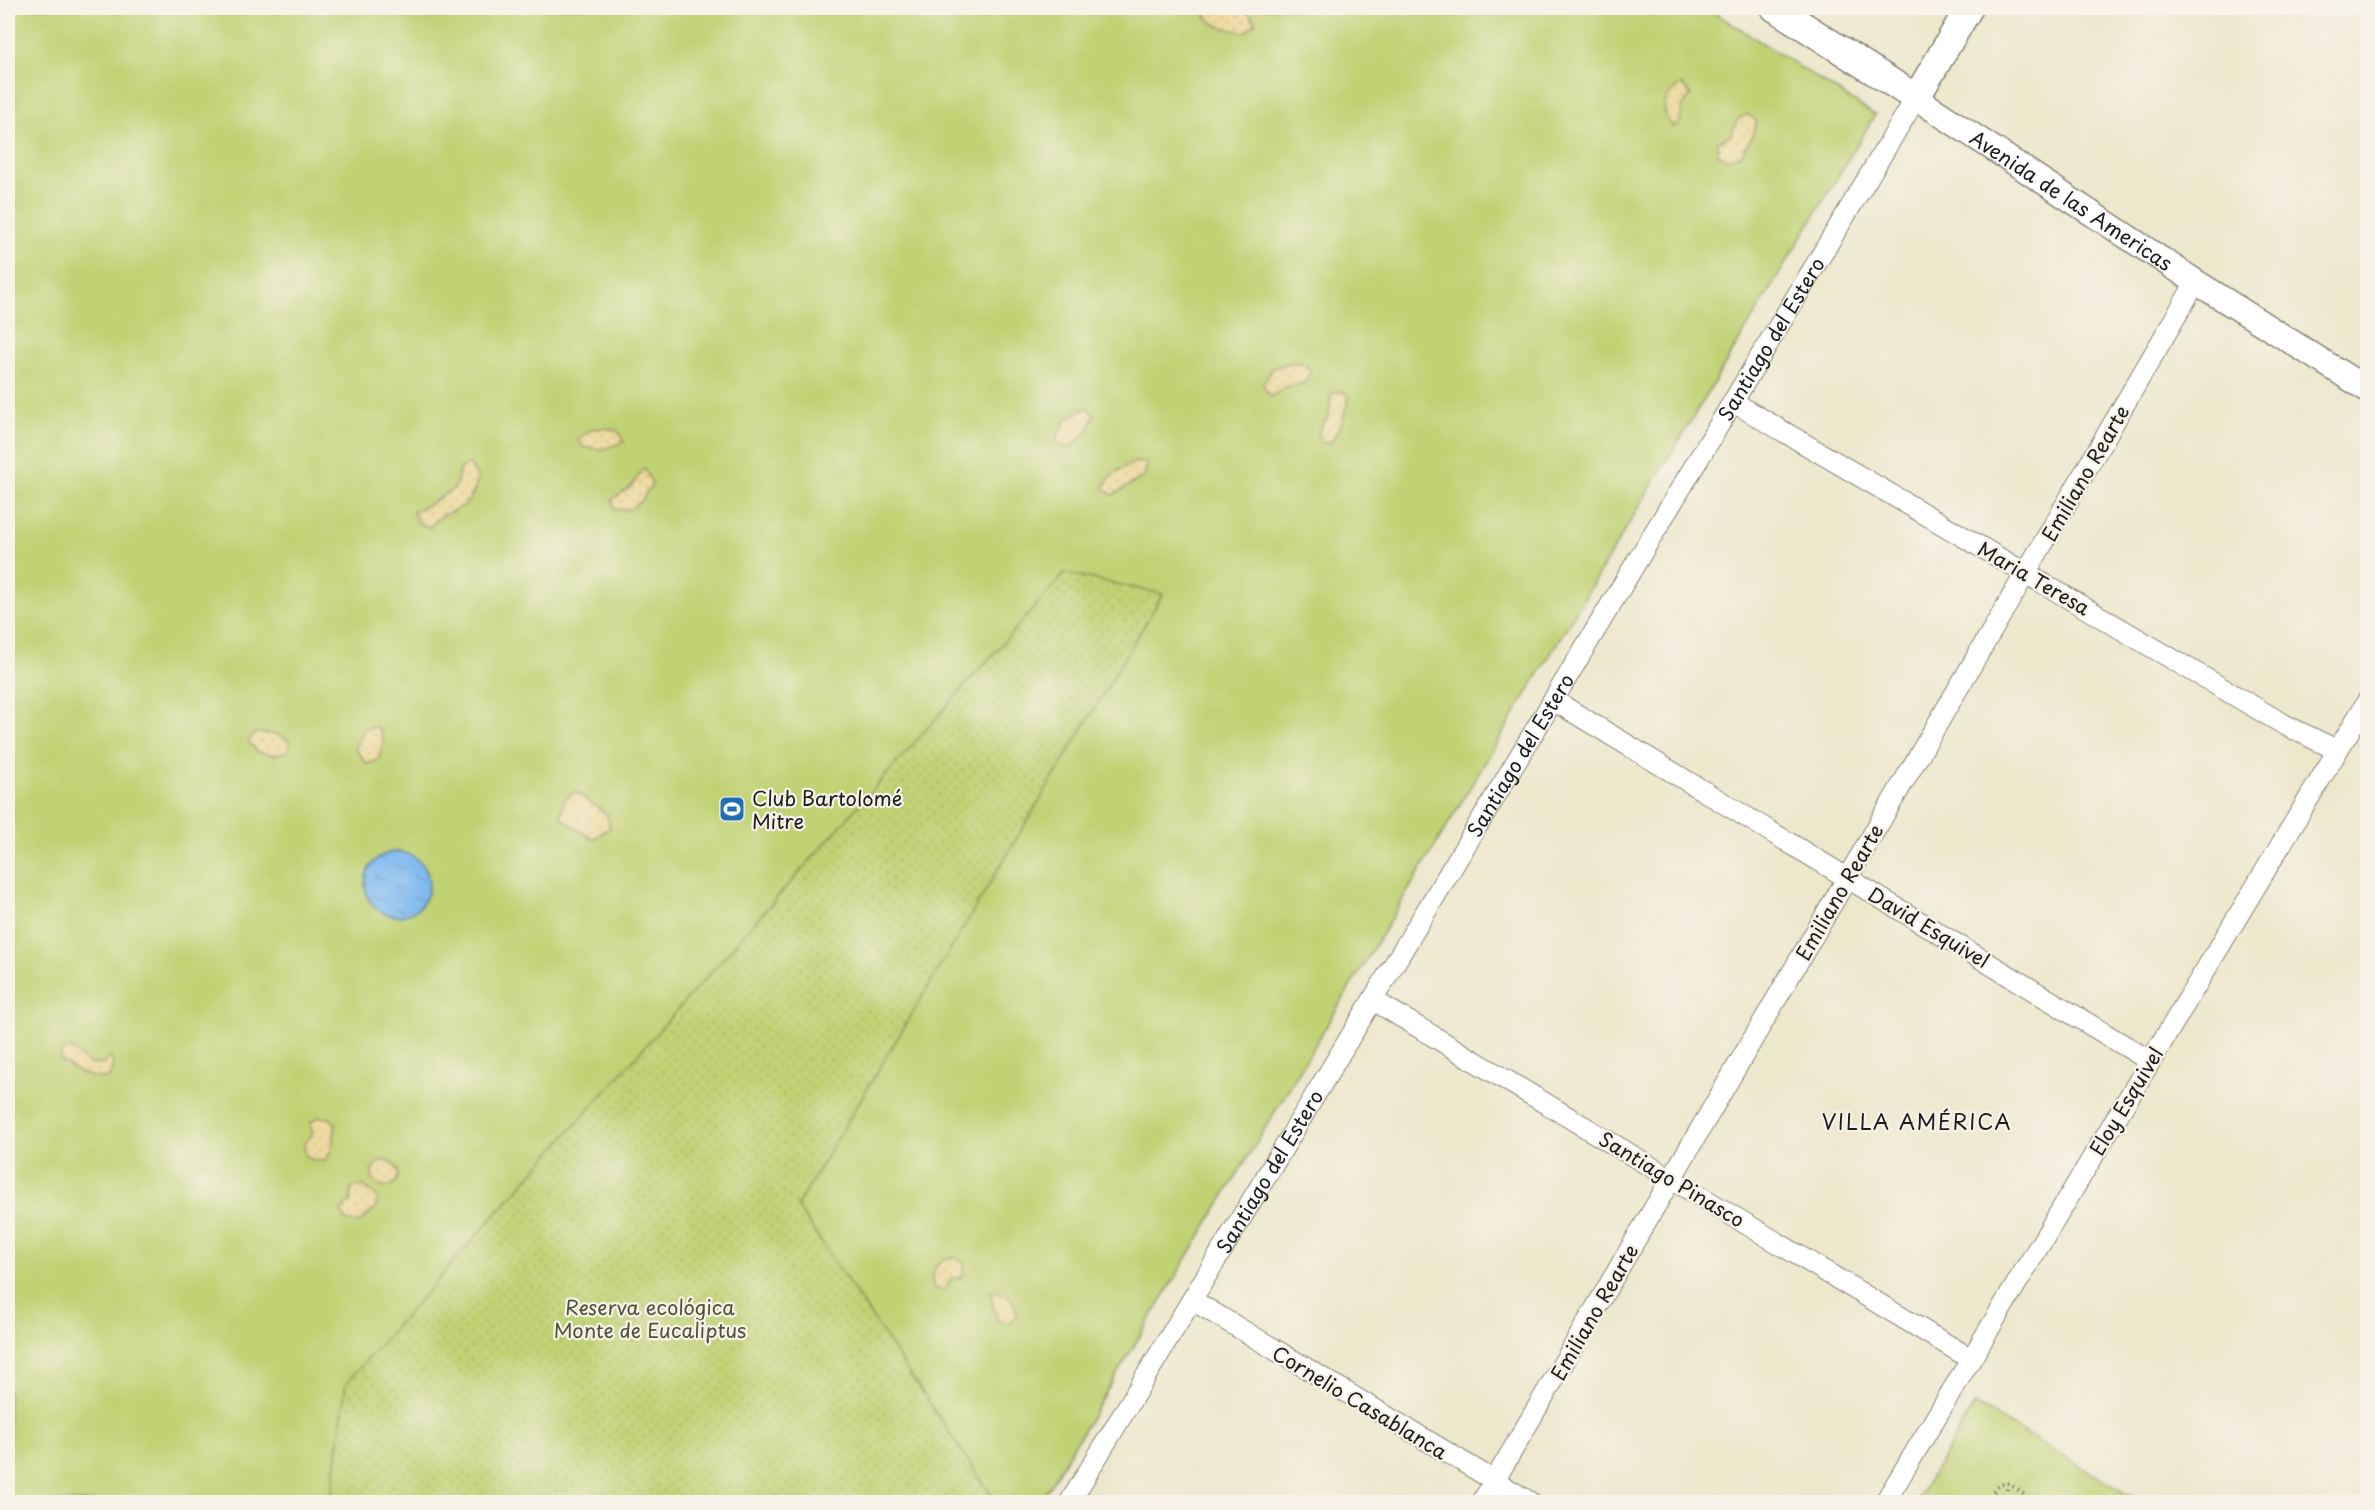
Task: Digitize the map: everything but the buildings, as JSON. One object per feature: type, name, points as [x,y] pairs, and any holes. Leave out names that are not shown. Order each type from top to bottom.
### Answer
[{"type":"main road","name":"Avenida de las Americas","points":[[1775,8],[1916,98]]},
{"type":"main road","name":"Santiago del Estero","points":[[1916,98],[1969,8]]},
{"type":"street","name":"Avenida de las Americas","points":[[1916,98],[2196,282],[2367,390]]},
{"type":"street","name":"Santiago del Estero","points":[[1070,1503],[1916,98]]},
{"type":"street","name":"Emiliano Rearte","points":[[1482,1503],[2196,282]]},
{"type":"street","name":"Maria Teresa","points":[[1733,402],[2284,725],[2337,750]]},
{"type":"street","name":"David Esquivel","points":[[1553,700],[2150,1061]]},
{"type":"street","name":"Eloy Esquivel","points":[[1885,1503],[2367,700]]},
{"type":"street","name":"Santiago Pinasco","points":[[1373,1000],[1971,1359]]},
{"type":"street","name":"Cornelio Casablanca","points":[[1192,1300],[1530,1503]]},
{"type":"path","points":[[1987,1503],[1998,1485],[2008,1483],[2032,1502]]},
{"type":"path","points":[[2005,1503],[2008,1483]]},
{"type":"green space","name":"Club Bartolomé Mitre","points":[[8,8],[1707,8],[1875,115],[1040,1502],[8,1502]]},
{"type":"green space","name":"Reserva ecológica Monte de Eucaliptus","points":[[1065,573],[1163,594],[797,1206],[996,1502],[331,1502],[346,1383]]},
{"type":"green space","points":[[1975,1404],[2141,1502],[1916,1502]]},
{"type":"sand","points":[[1208,8],[1246,10],[1256,23],[1245,32],[1223,28],[1213,23],[1205,15]]},
{"type":"sand","points":[[1682,84],[1691,95],[1682,107],[1680,122],[1673,127],[1668,121],[1665,104],[1671,93]]},
{"type":"sand","points":[[1747,114],[1757,121],[1752,136],[1741,155],[1726,159],[1718,154],[1717,142],[1731,135],[1737,120]]},
{"type":"sand","points":[[1292,362],[1304,364],[1311,371],[1305,383],[1288,386],[1270,397],[1263,384],[1273,368]]},
{"type":"sand","points":[[1343,391],[1349,397],[1343,419],[1331,443],[1321,443],[1318,432],[1329,415],[1331,394]]},
{"type":"sand","points":[[1087,408],[1095,415],[1086,433],[1068,449],[1056,441],[1067,420],[1075,413]]},
{"type":"sand","points":[[605,428],[618,431],[624,442],[603,449],[583,447],[578,439],[592,429]]},
{"type":"sand","points":[[1136,462],[1147,463],[1145,476],[1113,495],[1104,489],[1112,475]]},
{"type":"sand","points":[[469,464],[478,478],[469,501],[443,515],[430,528],[418,522],[413,511],[430,504],[455,488],[460,469]]},
{"type":"sand","points":[[644,468],[652,483],[642,500],[628,510],[615,509],[612,500],[632,486]]},
{"type":"sand","points":[[378,727],[384,741],[378,760],[367,764],[355,748],[364,729]]},
{"type":"sand","points":[[254,733],[275,734],[289,740],[288,751],[275,755],[257,752],[249,742]]},
{"type":"sand","points":[[575,792],[607,814],[610,828],[593,839],[561,818],[564,800]]},
{"type":"sand","points":[[70,1048],[89,1064],[103,1064],[110,1057],[113,1064],[109,1078],[89,1076],[60,1060],[62,1051]]},
{"type":"sand","points":[[319,1117],[330,1118],[336,1124],[331,1151],[325,1161],[313,1160],[306,1156],[304,1144],[312,1135],[311,1122]]},
{"type":"sand","points":[[385,1161],[394,1165],[398,1174],[394,1183],[385,1187],[376,1183],[372,1174],[376,1165]]},
{"type":"sand","points":[[363,1186],[373,1192],[378,1200],[375,1209],[357,1224],[346,1220],[341,1211],[351,1200],[351,1188]]},
{"type":"sand","points":[[956,1257],[964,1263],[962,1277],[951,1279],[945,1290],[934,1289],[932,1277],[936,1267],[944,1260]]},
{"type":"sand","points":[[990,1291],[1010,1297],[1017,1316],[1008,1324],[997,1320]]},
{"type":"water","points":[[397,852],[415,858],[423,866],[429,884],[423,902],[415,910],[397,916],[379,910],[371,902],[365,884],[371,866],[379,858]]},
{"type":"place","name":"Club Bartolomé Mitre","points":[[732,809]]},
{"type":"district","name":"VILLA AMÉRICA","points":[[1917,1121]]}]
